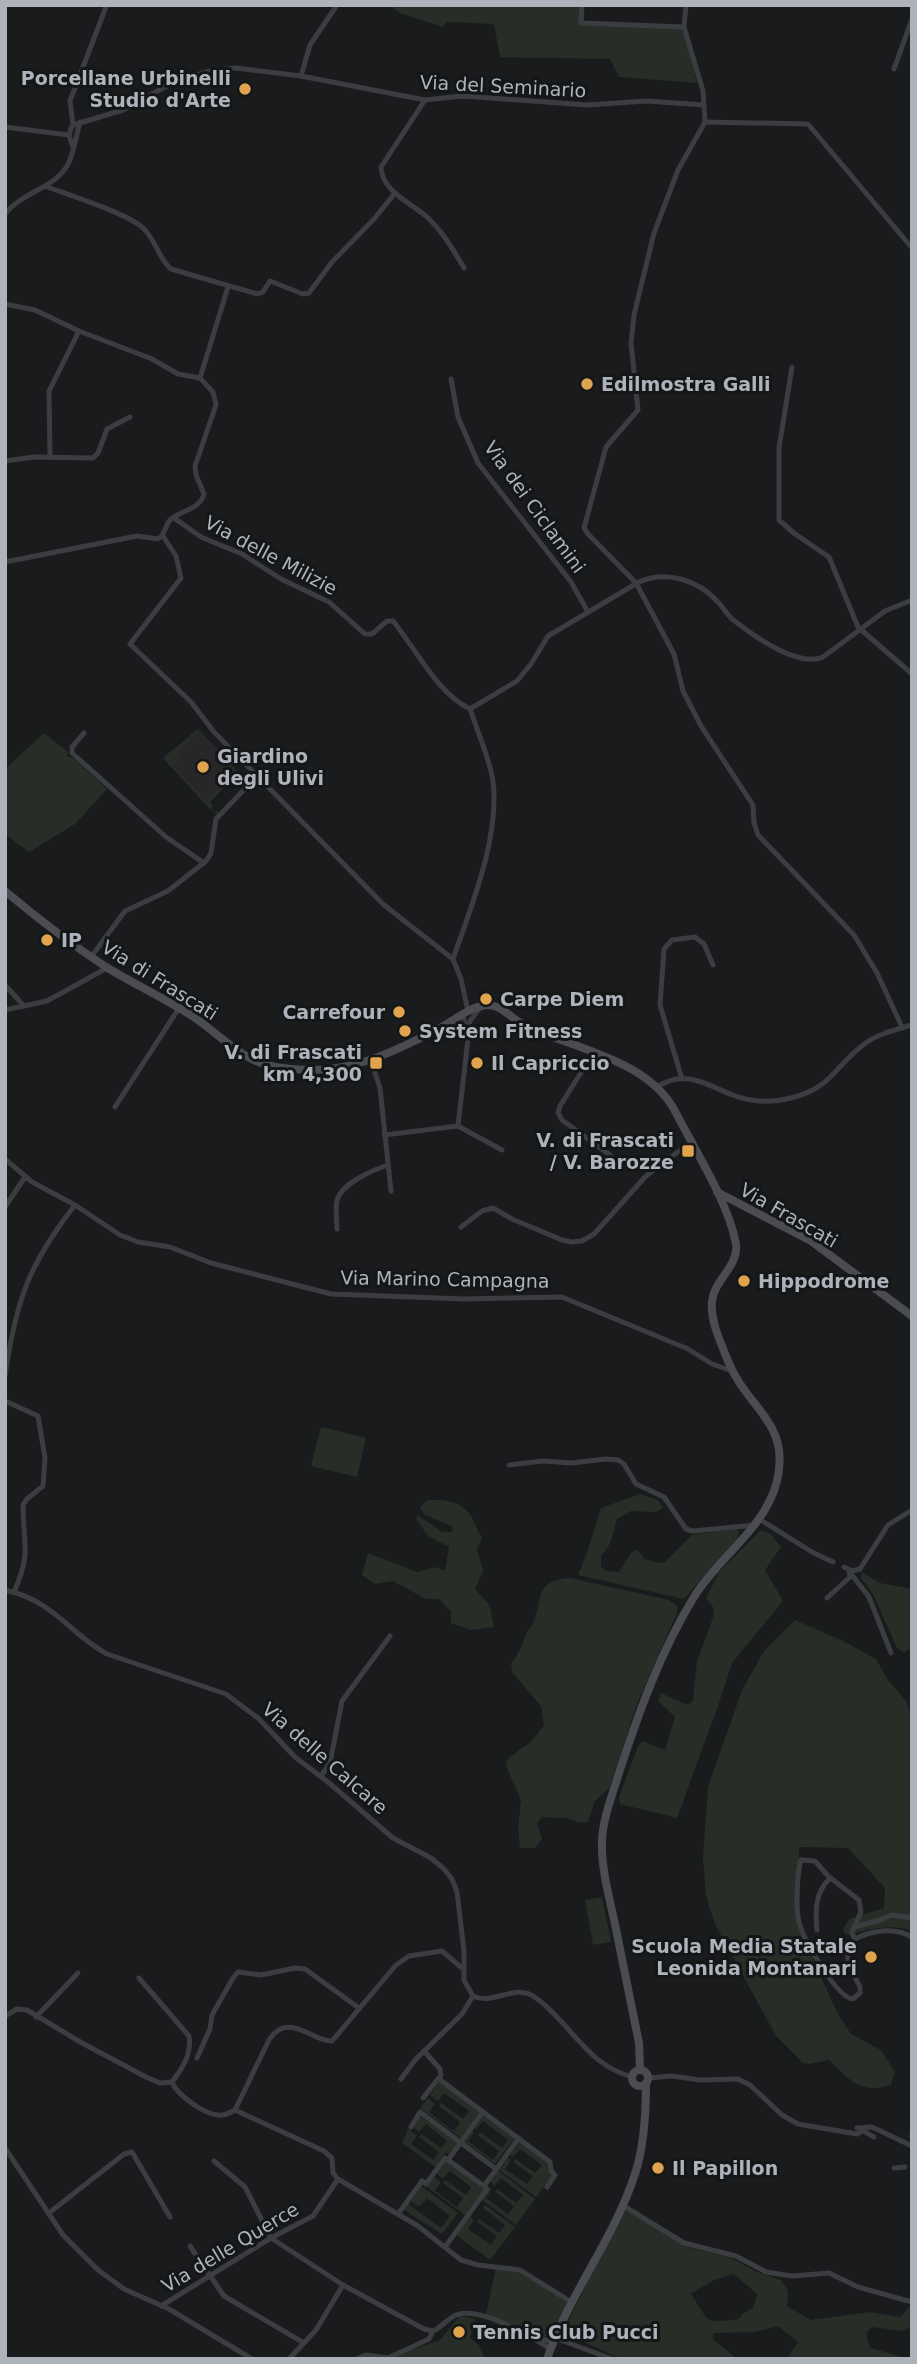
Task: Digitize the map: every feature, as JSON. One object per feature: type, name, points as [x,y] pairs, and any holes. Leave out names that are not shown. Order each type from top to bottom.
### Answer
[{"type":"main road","name":"Via di Frascati","points":[[5,891],[107,968],[178,1008],[240,1053],[261,1063],[319,1071],[346,1068],[371,1061],[472,1011]]},
{"type":"main road","points":[[472,1011],[498,1007],[526,1026],[594,1052],[657,1086],[667,1096],[717,1192],[736,1250],[713,1295],[712,1310],[716,1329],[732,1371],[771,1424],[780,1443],[776,1487],[757,1522],[710,1574],[683,1616],[632,1733],[606,1818],[602,1841],[606,1881],[640,2052],[646,2103],[636,2171],[547,2359]]},
{"type":"main road","name":"Via Frascati","points":[[717,1192],[811,1241],[912,1316]]},
{"type":"main road","points":[[633,2077],[635,2072],[644,2078]]},
{"type":"street","points":[[301,76],[310,46],[337,5]]},
{"type":"street","points":[[582,5],[581,23],[684,27]]},
{"type":"street","points":[[687,5],[684,27],[702,88],[705,122],[680,166],[654,233],[632,324],[631,349],[638,410],[606,447],[584,526],[587,534],[636,583],[674,654],[682,688],[695,716],[753,805],[758,835],[854,935],[879,976],[902,1027]]},
{"type":"street","points":[[73,148],[69,135],[73,125],[70,101],[106,7]]},
{"type":"street","points":[[894,69],[912,19]]},
{"type":"street","name":"Via del Seminario","points":[[73,125],[123,110],[174,82],[210,71],[236,68],[301,76],[425,100],[462,96],[587,106],[646,101],[704,105]]},
{"type":"street","points":[[425,100],[381,167],[385,182],[429,219],[446,239],[464,268]]},
{"type":"street","points":[[5,214],[17,201],[45,186],[65,169],[80,122]]},
{"type":"street","points":[[705,122],[808,124],[912,248]]},
{"type":"street","points":[[5,127],[69,135]]},
{"type":"street","points":[[45,186],[137,223],[155,241],[164,261],[171,269],[259,294],[268,282],[272,281],[309,293],[332,262],[395,193]]},
{"type":"street","points":[[200,378],[228,287]]},
{"type":"street","points":[[5,304],[31,309],[154,360],[180,375],[200,378],[213,393],[216,405],[195,466],[205,495],[198,504],[168,522],[163,536],[157,539],[136,536],[5,562]]},
{"type":"street","points":[[50,457],[49,391],[79,331]]},
{"type":"street","points":[[792,367],[780,440],[778,517],[783,525],[831,559],[859,629],[912,674]]},
{"type":"street","name":"Via dei Ciclamini","points":[[451,379],[457,417],[480,465],[572,584],[589,612]]},
{"type":"street","points":[[5,461],[96,456],[107,429],[130,417]]},
{"type":"street","name":"Via delle Milizie","points":[[174,518],[203,538],[242,554],[281,579],[333,604],[364,633],[372,634],[387,621],[393,621],[431,672],[454,698],[470,709]]},
{"type":"street","points":[[163,536],[175,554],[181,578],[130,643],[191,702],[214,732],[384,905],[453,959],[472,1011],[458,1126]]},
{"type":"street","points":[[453,959],[484,861],[493,808],[491,773],[470,709],[517,681],[548,636],[636,583],[660,577],[688,581],[713,597],[737,623],[788,654],[804,659],[823,657],[887,609],[912,600]]},
{"type":"street","points":[[84,733],[72,747],[72,753],[166,837],[204,863]]},
{"type":"street","points":[[91,957],[123,913],[168,891],[204,863],[209,857],[216,819],[258,775]]},
{"type":"street","points":[[682,1079],[660,1008],[664,949],[673,940],[695,937],[704,944],[713,965]]},
{"type":"street","points":[[5,1010],[51,999],[107,968]]},
{"type":"street","points":[[5,985],[24,1006]]},
{"type":"street","points":[[115,1107],[178,1008]]},
{"type":"street","points":[[464,1026],[472,1011]]},
{"type":"street","points":[[455,1020],[464,1026],[468,1035]]},
{"type":"street","points":[[657,1086],[682,1079],[701,1082],[748,1100],[790,1099],[828,1082],[857,1050],[872,1039],[912,1025]]},
{"type":"street","points":[[594,1052],[558,1113],[562,1120],[612,1156],[618,1169]]},
{"type":"street","points":[[371,1061],[380,1088],[391,1191]]},
{"type":"street","points":[[384,1135],[458,1126],[502,1150]]},
{"type":"street","points":[[461,1227],[484,1210],[493,1208],[562,1240],[583,1241],[594,1234],[646,1176],[691,1142]]},
{"type":"street","name":"Via Marino Campagna","points":[[5,1159],[25,1177],[131,1241],[170,1247],[211,1263],[328,1293],[464,1299],[548,1295],[565,1297],[688,1349],[712,1364],[732,1371]]},
{"type":"street","points":[[337,1229],[337,1202],[340,1195],[363,1175],[387,1165]]},
{"type":"street","points":[[5,1207],[25,1177]]},
{"type":"street","points":[[5,1376],[15,1318],[28,1278],[45,1245],[75,1205]]},
{"type":"street","points":[[5,1401],[38,1416],[45,1461],[42,1488],[23,1505],[26,1556],[24,1569],[13,1592]]},
{"type":"street","points":[[509,1465],[542,1461],[571,1463],[616,1460],[625,1465],[638,1485],[664,1497],[686,1529],[693,1531],[757,1522],[833,1562]]},
{"type":"street","points":[[847,1569],[860,1569],[888,1525],[912,1510]]},
{"type":"street","points":[[827,1598],[850,1577],[847,1569]]},
{"type":"street","points":[[847,1569],[869,1597],[891,1653]]},
{"type":"street","name":"Via delle Calcare","points":[[5,1590],[50,1608],[107,1654],[226,1694],[258,1718],[295,1757],[396,1840],[431,1858],[448,1872],[458,1896],[465,1983],[473,1996]]},
{"type":"street","points":[[321,1776],[330,1763],[342,1701],[390,1636]]},
{"type":"street","points":[[855,1939],[852,1933],[862,1912],[861,1903],[830,1878],[815,1861],[800,1861],[799,1924],[822,1967],[845,1997],[858,1997],[860,1990],[846,1956],[849,1945],[855,1939],[887,1930],[900,1931],[912,1937]]},
{"type":"street","points":[[817,1930],[816,1909],[820,1887],[830,1878]]},
{"type":"street","points":[[854,1927],[892,1914],[912,1919]]},
{"type":"street","points":[[235,2110],[275,2032],[281,2029],[300,2029],[330,2042],[398,1963],[407,1957],[442,1951],[463,1969]]},
{"type":"street","points":[[197,2058],[210,2029],[211,2017],[238,1972],[261,1975],[295,1968],[305,1969],[359,2008]]},
{"type":"street","points":[[36,2017],[78,1973]]},
{"type":"street","points":[[5,2016],[21,2009],[155,2081],[165,2084],[172,2082],[184,2065],[190,2045],[189,2039],[185,2030],[139,1978]]},
{"type":"street","points":[[401,2080],[424,2051],[458,2019],[473,1996],[484,1999],[518,1992],[533,1996],[596,2058],[612,2069],[633,2077]]},
{"type":"street","points":[[423,2098],[439,2079],[440,2069],[424,2051]]},
{"type":"street","points":[[644,2078],[671,2076],[700,2080],[738,2079],[750,2085],[782,2115],[798,2124],[857,2134],[860,2129],[872,2127],[912,2146]]},
{"type":"street","points":[[439,2079],[550,2162],[550,2168],[555,2175],[547,2187]]},
{"type":"street","points":[[172,2082],[179,2094],[211,2113],[220,2115],[235,2110],[328,2153],[333,2161],[332,2173],[338,2179],[422,2228],[459,2258],[469,2263],[520,2270],[573,2304]]},
{"type":"street","points":[[411,2127],[420,2112],[496,2169]]},
{"type":"street","points":[[448,2160],[483,2112]]},
{"type":"street","points":[[860,2129],[874,2137]]},
{"type":"street","points":[[484,2186],[519,2138]]},
{"type":"street","points":[[5,2148],[63,2235],[98,2270],[124,2289],[161,2306],[253,2359]]},
{"type":"street","points":[[49,2213],[124,2154],[132,2152],[170,2217]]},
{"type":"street","points":[[398,2214],[422,2181],[426,2184],[445,2158],[448,2160],[487,2189],[445,2246]]},
{"type":"street","points":[[214,2161],[245,2187],[271,2238],[343,2286],[424,2329],[433,2331]]},
{"type":"street","points":[[894,2168],[905,2167]]},
{"type":"street","name":"Via delle Querce","points":[[161,2306],[271,2238],[313,2216],[338,2179]]},
{"type":"street","points":[[622,2205],[682,2242],[736,2256],[768,2273],[792,2276],[829,2273],[858,2287],[912,2302]]},
{"type":"street","points":[[190,2246],[222,2294],[304,2343]]},
{"type":"street","points":[[289,2359],[327,2316],[343,2286]]},
{"type":"street","points":[[356,2359],[366,2355],[388,2358],[429,2339],[433,2331],[453,2317],[467,2314],[499,2322],[531,2337],[612,2359]]},
{"type":"shaded area","points":[[389,5],[582,5],[581,22],[682,29],[697,83],[619,77],[610,59],[500,57],[494,24],[446,22],[443,27],[400,13]]},
{"type":"shaded area","name":"Giardino degli Ulivi","points":[[198,729],[231,762],[238,773],[207,805],[163,758]]},
{"type":"shaded area","points":[[198,729],[199,732],[178,752],[181,756],[173,766],[206,801],[236,772],[222,758],[224,755],[238,773],[210,802],[213,806],[211,809],[218,811],[217,815],[210,809],[163,758]]},
{"type":"shaded area","points":[[44,733],[107,789],[75,824],[29,852],[5,834],[5,769]]},
{"type":"shaded area","points":[[321,1427],[366,1438],[357,1477],[311,1466]]},
{"type":"shaded area","points":[[640,1494],[658,1500],[663,1508],[656,1512],[631,1511],[617,1519],[610,1543],[601,1556],[601,1567],[606,1571],[619,1572],[632,1552],[638,1550],[644,1559],[660,1563],[665,1562],[692,1535],[737,1529],[739,1531],[737,1539],[684,1599],[578,1575],[601,1508]]},
{"type":"shaded area","points":[[427,1500],[455,1503],[464,1508],[472,1518],[482,1538],[477,1549],[483,1571],[475,1589],[490,1606],[494,1627],[471,1630],[451,1623],[451,1612],[439,1599],[426,1599],[393,1581],[375,1584],[362,1575],[368,1553],[417,1572],[436,1567],[445,1571],[449,1547],[428,1536],[416,1519],[418,1515],[442,1532],[452,1532],[453,1527],[424,1514],[420,1508]]},
{"type":"shaded area","points":[[761,1530],[771,1534],[781,1547],[765,1570],[783,1601],[732,1663],[677,1818],[620,1804],[619,1797],[642,1741],[665,1750],[675,1717],[658,1701],[661,1693],[688,1705],[693,1700],[697,1661],[714,1615],[713,1607],[706,1598],[720,1571]]},
{"type":"shaded area","points":[[862,1572],[880,1583],[912,1589],[912,1648],[904,1652],[897,1648],[873,1594],[861,1578]]},
{"type":"shaded area","points":[[570,1578],[669,1600],[678,1607],[677,1613],[637,1704],[609,1788],[595,1801],[588,1822],[542,1817],[537,1824],[542,1839],[535,1848],[520,1848],[518,1828],[521,1800],[506,1766],[508,1758],[531,1742],[544,1725],[541,1706],[512,1672],[511,1663],[536,1616],[544,1588],[549,1583]]},
{"type":"shaded area","points":[[795,1620],[876,1659],[888,1680],[907,1702],[912,1721],[912,1931],[888,1927],[846,1935],[843,1930],[849,1919],[884,1908],[885,1888],[848,1848],[799,1847],[797,1925],[838,2014],[851,2034],[881,2050],[895,2072],[891,2085],[863,2087],[843,2074],[829,2060],[803,2063],[776,2036],[715,1924],[706,1896],[703,1859],[708,1787],[742,1690],[764,1651]]},
{"type":"shaded area","points":[[602,1897],[611,1942],[593,1945],[585,1900]]},
{"type":"shaded area","points":[[439,2082],[480,2112],[461,2138],[420,2108],[428,2098],[435,2104],[429,2112],[454,2131],[460,2122],[439,2106],[441,2103],[463,2119],[469,2111],[444,2093],[438,2101],[430,2095]]},
{"type":"shaded area","points":[[484,2115],[515,2138],[495,2164],[465,2142],[472,2131],[474,2133],[468,2141],[493,2160],[499,2151],[477,2135],[480,2132],[502,2148],[508,2140],[483,2121],[476,2130]]},
{"type":"shaded area","points":[[420,2116],[458,2142],[450,2153],[445,2153],[435,2167],[402,2143],[408,2129],[417,2135],[411,2144],[433,2160],[439,2152],[419,2137],[421,2134],[441,2148],[447,2141],[426,2124],[419,2132],[414,2128]]},
{"type":"shaded area","points":[[520,2142],[548,2163],[549,2171],[553,2175],[536,2197],[499,2170],[508,2158],[511,2160],[505,2169],[527,2184],[533,2176],[513,2162],[516,2159],[535,2173],[542,2165],[520,2149],[513,2157],[510,2155]]},
{"type":"shaded area","points":[[446,2161],[484,2189],[465,2215],[427,2187],[434,2177],[441,2182],[435,2191],[457,2207],[463,2198],[443,2183],[445,2180],[466,2195],[471,2187],[450,2171],[443,2179],[437,2174]]},
{"type":"shaded area","points":[[498,2171],[535,2199],[516,2225],[482,2200],[490,2188],[492,2189],[486,2198],[508,2214],[514,2206],[495,2192],[497,2189],[516,2203],[523,2195],[501,2178],[494,2186],[491,2181]]},
{"type":"shaded area","points":[[421,2186],[458,2213],[442,2234],[404,2210],[408,2204],[441,2228],[450,2216],[427,2198],[419,2207],[411,2201]]},
{"type":"shaded area","points":[[485,2205],[515,2227],[490,2260],[456,2235],[470,2216],[474,2220],[468,2229],[491,2245],[497,2236],[477,2222],[479,2219],[499,2233],[505,2225],[483,2208]]},
{"type":"shaded area","points":[[623,2209],[690,2248],[729,2257],[757,2272],[781,2280],[788,2291],[787,2306],[811,2320],[870,2312],[900,2317],[912,2304],[912,2326],[903,2331],[872,2327],[867,2332],[871,2348],[909,2359],[787,2359],[798,2342],[778,2326],[755,2332],[714,2333],[713,2339],[737,2359],[621,2359],[571,2336],[564,2330]],"holes":[[[734,2274],[757,2294],[753,2308],[743,2313],[739,2319],[719,2321],[705,2316],[691,2294],[714,2280]]]},
{"type":"shaded area","points":[[496,2268],[518,2271],[569,2303],[549,2337],[534,2335],[486,2314]]},
{"type":"shaded area","name":"Tennis Club Pucci","points":[[460,2316],[476,2319],[470,2338],[478,2345],[486,2359],[385,2359],[440,2340]]},
{"type":"place","name":"Porcellane Urbinelli Studio d'Arte","points":[[245,89]]},
{"type":"place","name":"Edilmostra Galli","points":[[587,384]]},
{"type":"place","name":"Giardino degli Ulivi","points":[[203,767]]},
{"type":"place","name":"IP","points":[[47,940]]},
{"type":"place","name":"Carpe Diem","points":[[486,999]]},
{"type":"place","name":"Carrefour","points":[[399,1012]]},
{"type":"place","name":"System Fitness","points":[[405,1031]]},
{"type":"place","name":"V. di Frascati km 4,300","points":[[376,1063]]},
{"type":"place","name":"Il Capriccio","points":[[477,1063]]},
{"type":"place","name":"V. di Frascati / V. Barozze","points":[[688,1151]]},
{"type":"place","name":"Hippodrome","points":[[744,1281]]},
{"type":"place","name":"Scuola Media Statale Leonida Montanari","points":[[871,1957]]},
{"type":"place","name":"Il Papillon","points":[[658,2168]]},
{"type":"place","name":"Tennis Club Pucci","points":[[459,2332]]}]
